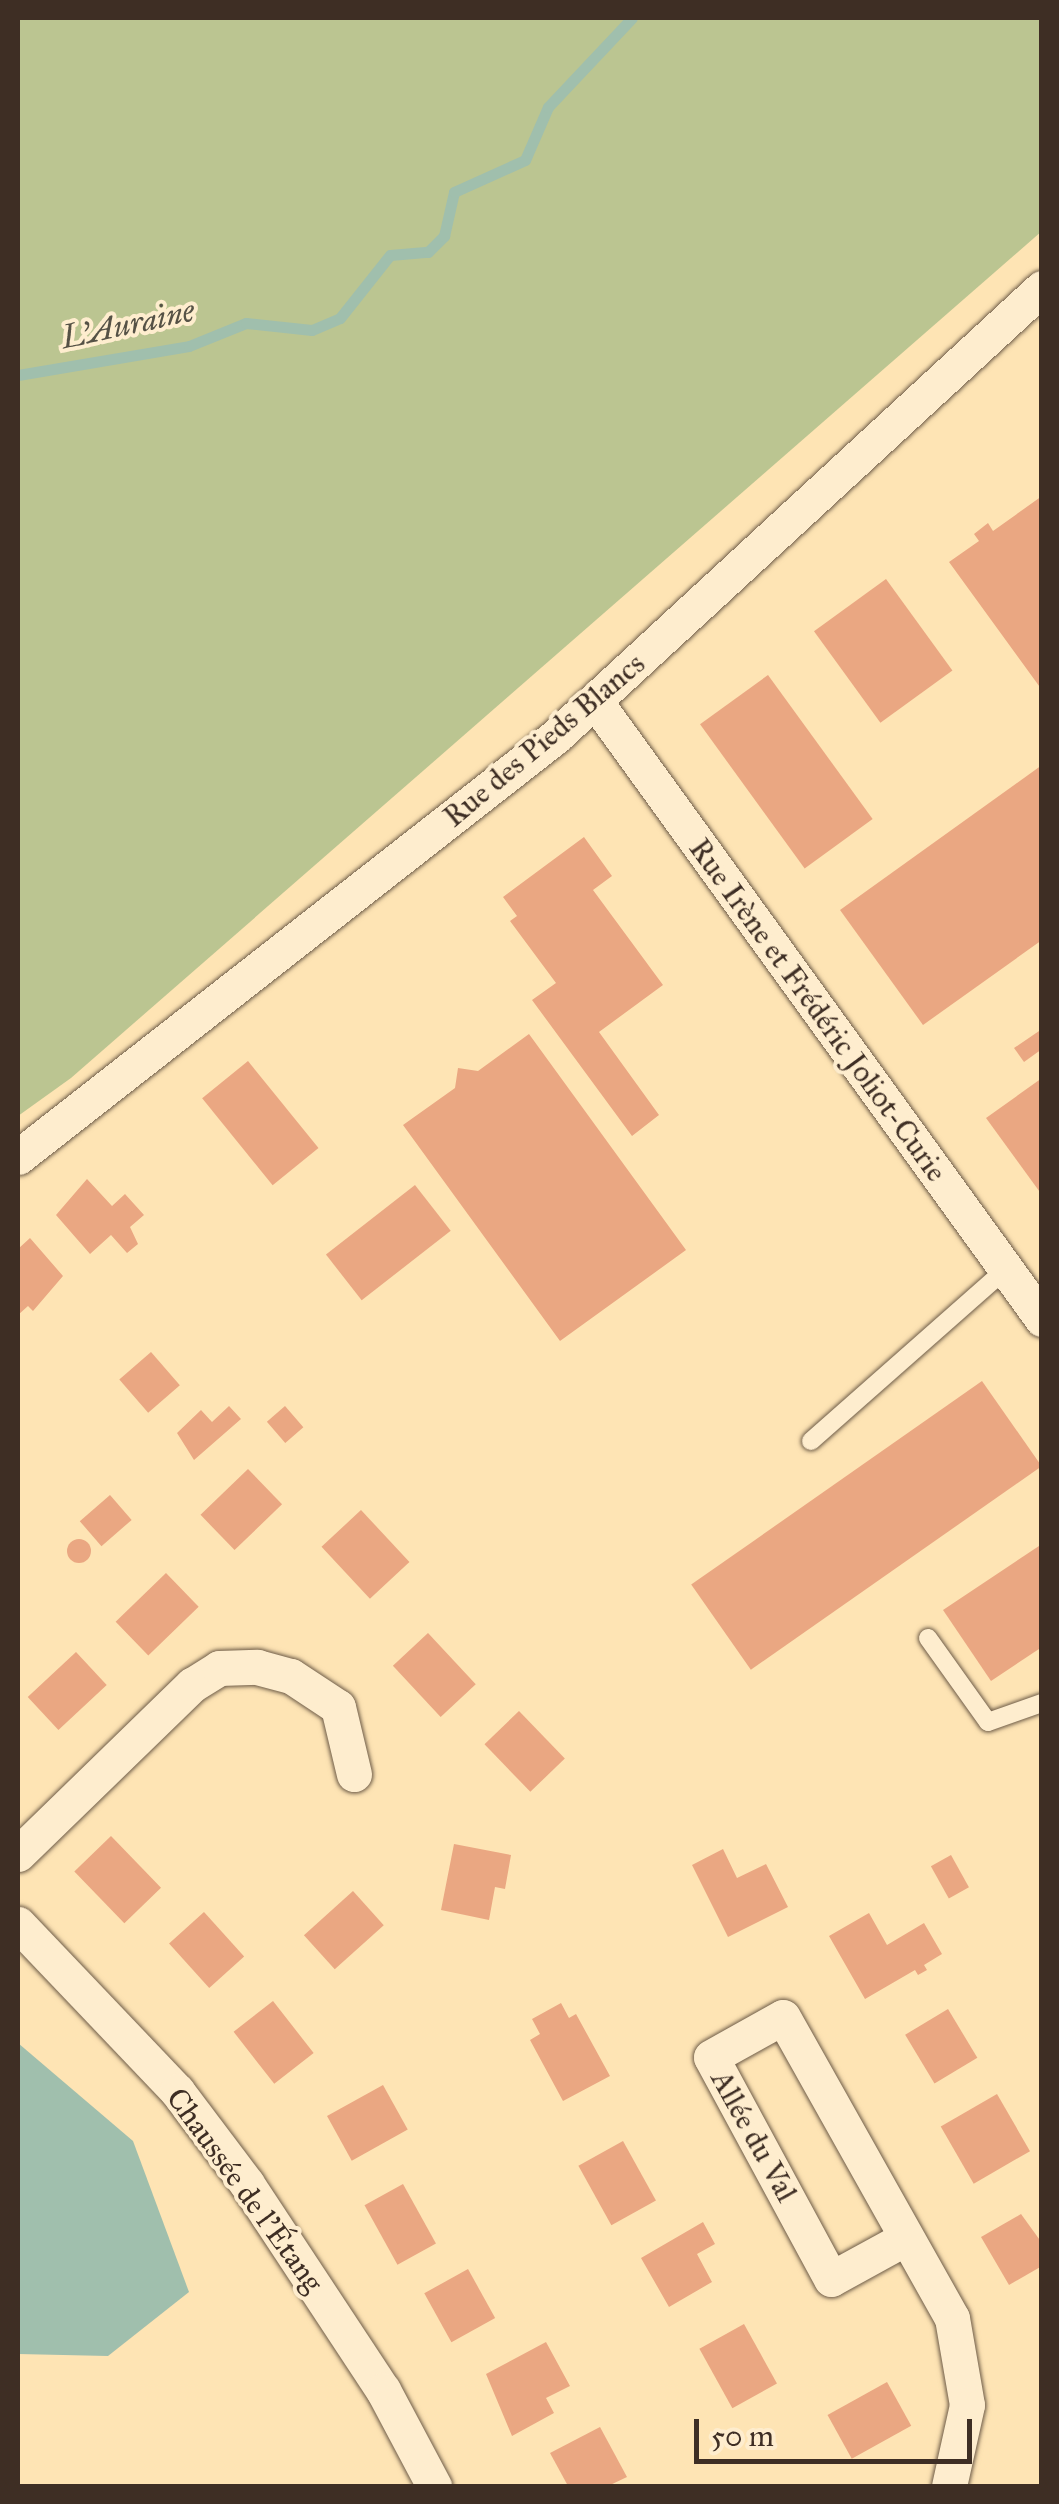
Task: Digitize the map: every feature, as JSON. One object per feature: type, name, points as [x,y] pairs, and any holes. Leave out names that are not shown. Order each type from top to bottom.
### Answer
[{"type":"street","name":"Rue des Pieds Blancs","points":[[18,1157],[596,701],[1042,288]]},
{"type":"street","name":"Rue Irène et Frédéric Joliot-Curie","points":[[596,701],[1042,1319]]},
{"type":"street","points":[[18,1854],[192,1685],[219,1668],[257,1666],[291,1676],[338,1707],[354,1774]]},
{"type":"street","name":"Chaussée de l'Étang","points":[[18,1924],[177,2092],[246,2184],[384,2390],[434,2486]]},
{"type":"street","name":"Allée du Val","points":[[904,2238],[831,2279],[710,2057],[783,2017],[952,2318],[967,2405],[949,2486]]},
{"type":"lane","points":[[810,1440],[1006,1270]]},
{"type":"lane","points":[[928,1638],[988,1722],[1042,1703]]},
{"type":"green space","points":[[18,18],[1041,18],[1042,231],[71,1078],[18,1116]]},
{"type":"shaded area","points":[[18,2043],[133,2141],[189,2292],[108,2356],[18,2354]]},
{"type":"building","points":[[1042,496],[1042,690],[949,562],[979,541],[974,534],[988,523],[993,531]]},
{"type":"building","points":[[886,579],[952,670],[880,723],[814,631]]},
{"type":"building","points":[[768,675],[873,819],[805,868],[700,724]]},
{"type":"building","points":[[1042,765],[1042,940],[923,1025],[840,910]]},
{"type":"building","points":[[584,837],[612,876],[593,890],[663,985],[599,1032],[659,1115],[632,1136],[532,1000],[556,983],[510,921],[517,916],[503,897]]},
{"type":"building","points":[[1042,1029],[1042,1049],[1024,1062],[1014,1048]]},
{"type":"building","points":[[529,1034],[686,1250],[560,1341],[403,1125],[455,1088],[458,1068],[478,1071]]},
{"type":"building","points":[[248,1061],[318,1148],[273,1185],[202,1098]]},
{"type":"building","points":[[1042,1078],[1042,1195],[986,1118]]},
{"type":"building","points":[[87,1179],[112,1206],[125,1194],[144,1215],[130,1227],[138,1244],[127,1253],[111,1235],[90,1254],[56,1215]]},
{"type":"building","points":[[415,1185],[451,1231],[362,1300],[326,1255]]},
{"type":"building","points":[[30,1238],[63,1276],[33,1311],[28,1306],[18,1315],[18,1249]]},
{"type":"building","points":[[151,1352],[180,1385],[148,1413],[119,1380]]},
{"type":"building","points":[[982,1381],[1042,1466],[751,1670],[691,1585]]},
{"type":"building","points":[[229,1406],[241,1419],[194,1460],[177,1433],[201,1410],[212,1422]]},
{"type":"building","points":[[285,1406],[303,1427],[285,1443],[267,1422]]},
{"type":"building","points":[[248,1469],[282,1504],[235,1550],[201,1515]]},
{"type":"building","points":[[110,1495],[132,1520],[101,1546],[80,1521]]},
{"type":"building","points":[[361,1510],[409,1562],[370,1599],[322,1547]]},
{"type":"building","points":[[79,1539],[88,1542],[88,1560],[79,1563],[70,1560],[67,1551],[70,1542]]},
{"type":"building","points":[[1042,1544],[1042,1647],[991,1681],[943,1610]]},
{"type":"building","points":[[166,1573],[199,1607],[148,1655],[116,1622]]},
{"type":"building","points":[[428,1633],[476,1684],[441,1717],[393,1666]]},
{"type":"building","points":[[76,1652],[107,1685],[58,1730],[28,1697]]},
{"type":"building","points":[[519,1711],[565,1758],[530,1792],[484,1744]]},
{"type":"building","points":[[111,1836],[161,1888],[124,1923],[74,1871]]},
{"type":"building","points":[[454,1844],[511,1855],[505,1889],[495,1887],[489,1920],[441,1910]]},
{"type":"building","points":[[723,1849],[737,1878],[766,1864],[788,1907],[728,1937],[692,1865]]},
{"type":"building","points":[[951,1855],[969,1887],[949,1899],[931,1866]]},
{"type":"building","points":[[353,1891],[384,1925],[335,1969],[304,1935]]},
{"type":"building","points":[[204,1912],[244,1957],[209,1988],[169,1943]]},
{"type":"building","points":[[869,1913],[887,1945],[924,1923],[942,1954],[924,1965],[927,1970],[918,1975],[915,1970],[865,1999],[829,1936]]},
{"type":"building","points":[[273,2001],[314,2053],[274,2084],[234,2032]]},
{"type":"building","points":[[561,2003],[569,2018],[576,2014],[610,2076],[563,2101],[530,2040],[540,2034],[532,2019]]},
{"type":"building","points":[[948,2009],[977,2058],[934,2084],[905,2035]]},
{"type":"building","points":[[383,2085],[408,2130],[352,2161],[327,2116]]},
{"type":"building","points":[[997,2094],[1030,2151],[974,2184],[941,2126]]},
{"type":"building","points":[[623,2141],[656,2200],[611,2225],[578,2166]]},
{"type":"building","points":[[403,2184],[436,2243],[397,2265],[365,2205]]},
{"type":"building","points":[[1021,2214],[1042,2243],[1042,2266],[1009,2285],[981,2237]]},
{"type":"building","points":[[703,2222],[715,2244],[697,2254],[712,2282],[669,2307],[641,2258]]},
{"type":"building","points":[[468,2269],[495,2318],[451,2342],[424,2293]]},
{"type":"building","points":[[744,2324],[777,2383],[732,2408],[699,2349]]},
{"type":"building","points":[[546,2342],[570,2386],[546,2398],[554,2413],[512,2436],[486,2374]]},
{"type":"building","points":[[887,2382],[911,2426],[852,2459],[828,2415]]},
{"type":"building","points":[[600,2427],[627,2477],[608,2486],[568,2486],[550,2453]]},
{"type":"waterway","name":"L'Auraine","points":[[18,375],[189,346],[246,323],[312,330],[340,318],[390,255],[428,252],[444,236],[454,192],[525,160],[548,107],[632,18]]}]
